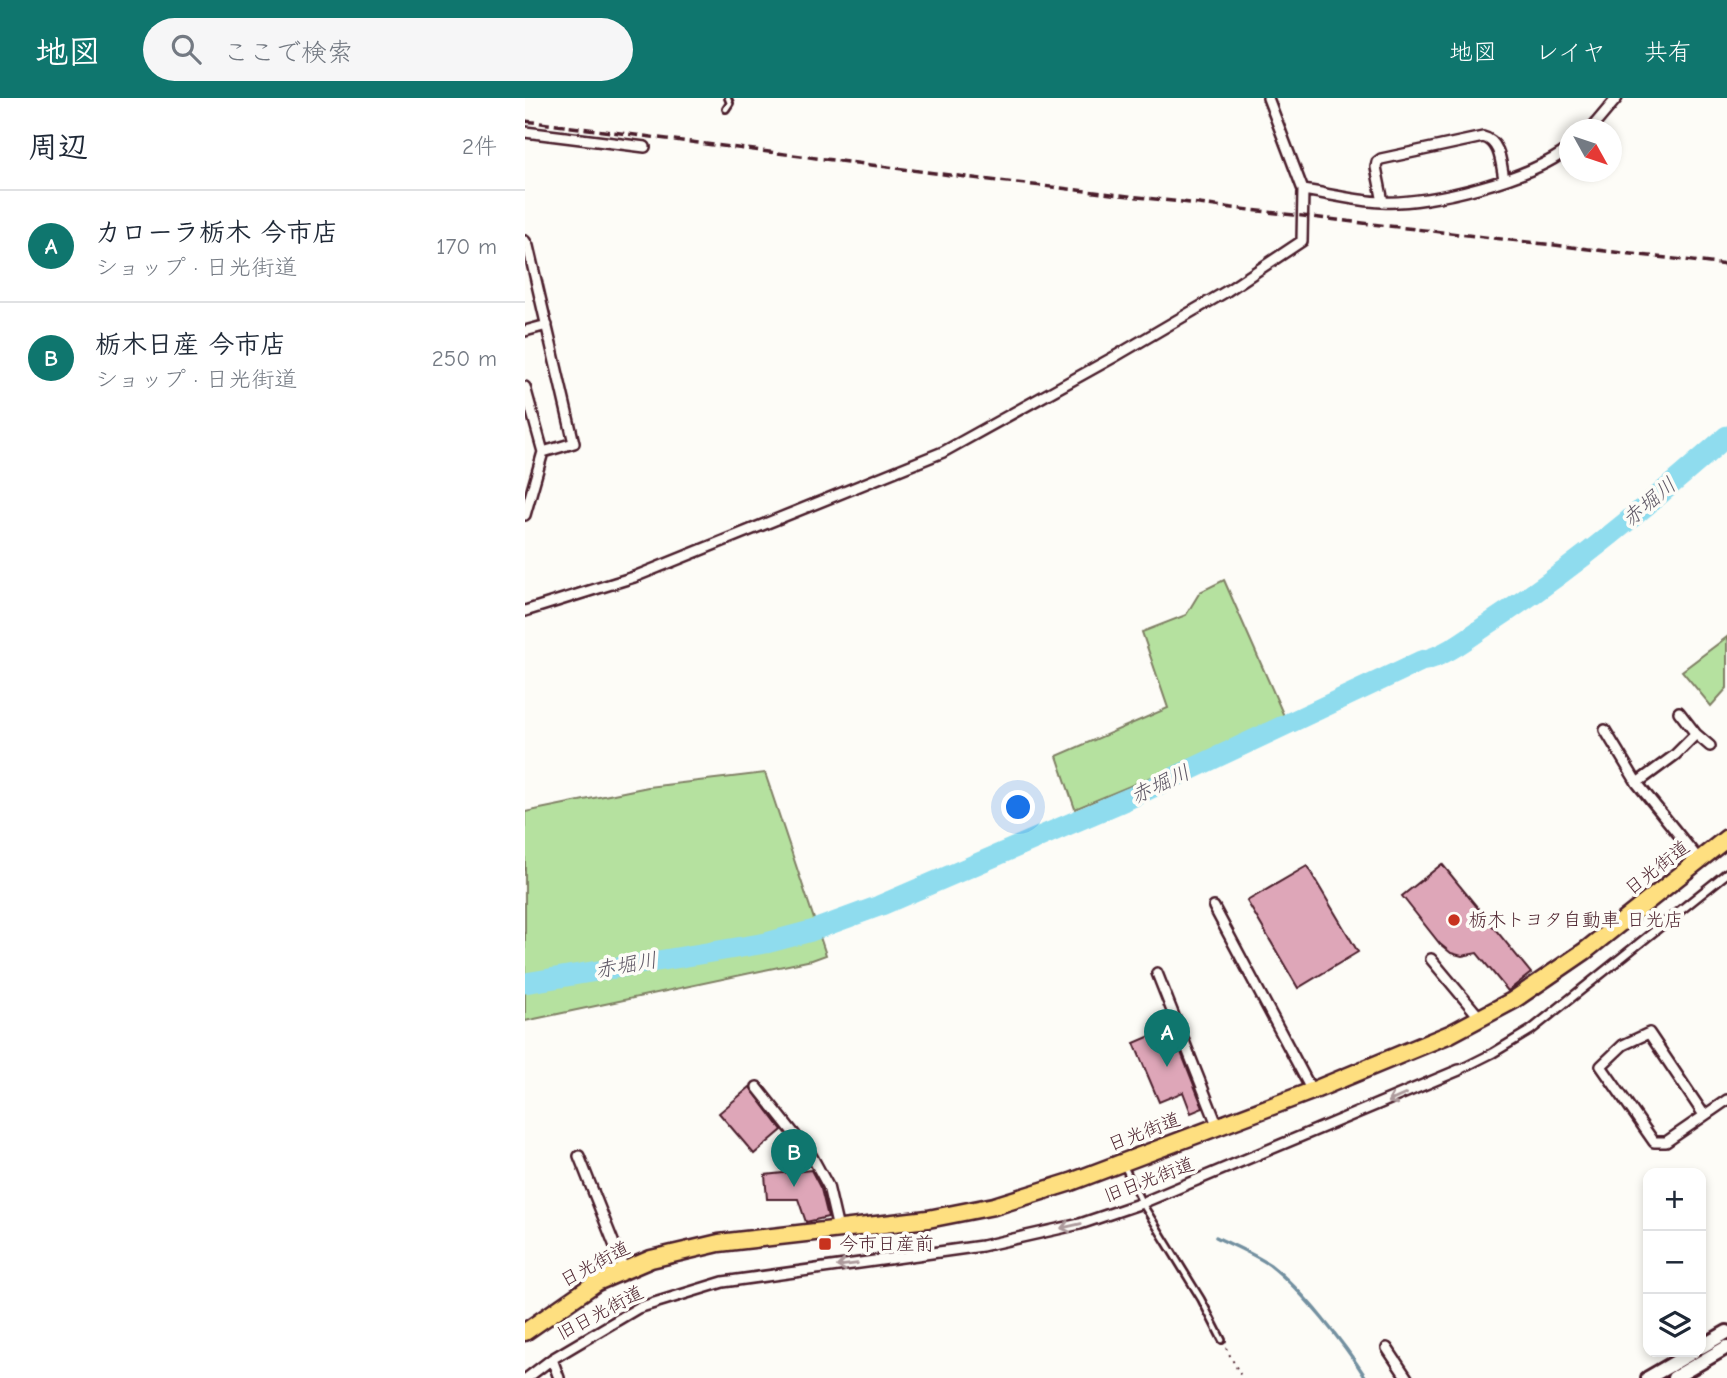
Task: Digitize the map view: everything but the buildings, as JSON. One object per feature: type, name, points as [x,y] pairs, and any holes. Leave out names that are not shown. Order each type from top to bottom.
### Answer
[{"type":"highway","name":"日光街道","points":[[525,1332],[578,1294],[624,1269],[681,1251],[719,1243],[928,1219],[994,1206],[1071,1182],[1312,1091],[1481,1019],[1512,1001],[1584,951],[1727,838]]},
{"type":"street","points":[[525,611],[633,577],[862,486],[972,437],[1227,291],[1303,242],[1303,190],[1268,98]]},
{"type":"street","points":[[1599,119],[1617,98]]},
{"type":"street","points":[[525,132],[645,147]]},
{"type":"street","points":[[1383,202],[1377,167],[1377,162],[1381,159],[1483,137],[1496,145],[1504,179]]},
{"type":"street","points":[[1303,190],[1383,202],[1419,200],[1535,169],[1559,155]]},
{"type":"street","points":[[525,241],[574,443],[543,452]]},
{"type":"street","points":[[525,331],[547,325]]},
{"type":"street","points":[[525,387],[543,452],[525,515]]},
{"type":"street","points":[[1679,712],[1696,734],[1710,746]]},
{"type":"street","points":[[1605,730],[1637,783],[1700,860]]},
{"type":"street","points":[[1637,783],[1675,755],[1696,734]]},
{"type":"street","name":"旧日光街道","points":[[527,1378],[552,1359],[638,1308],[723,1282],[982,1246],[1080,1224],[1142,1203],[1389,1101],[1493,1053],[1531,1030],[1727,873]]},
{"type":"street","points":[[1214,907],[1312,1091]]},
{"type":"street","points":[[1431,959],[1481,1019]]},
{"type":"street","points":[[1157,973],[1218,1127]]},
{"type":"street","points":[[1704,1115],[1650,1033],[1623,1045],[1601,1066],[1654,1142],[1665,1142],[1727,1100]]},
{"type":"street","points":[[757,1087],[811,1155],[828,1186],[838,1230]]},
{"type":"street","points":[[579,1156],[624,1269]]},
{"type":"street","points":[[1706,1344],[1727,1332]]},
{"type":"street","points":[[1674,1378],[1727,1347]]},
{"type":"street","points":[[1388,1348],[1407,1378]]},
{"type":"street","points":[[1648,1378],[1684,1357]]},
{"type":"street","points":[[552,1359],[559,1378]]},
{"type":"lane","points":[[726,109],[730,103],[729,98]]},
{"type":"lane","points":[[1123,1163],[1142,1203],[1201,1298],[1222,1340]]},
{"type":"path","points":[[1222,1340],[1242,1378]]},
{"type":"green space","points":[[1224,580],[1284,716],[1214,751],[1075,809],[1057,756],[1168,708],[1142,632],[1186,615],[1200,592]]},
{"type":"green space","points":[[1727,637],[1727,688],[1711,706],[1682,671]]},
{"type":"green space","points":[[765,773],[826,955],[525,1021],[525,812],[648,787]]},
{"type":"waterway","name":"赤堀川","points":[[525,983],[766,943],[811,931],[879,906],[1130,798],[1455,646],[1580,559],[1727,436]]},
{"type":"waterway","points":[[1216,1237],[1264,1261],[1295,1288],[1322,1318],[1366,1378]]},
{"type":"railway","points":[[525,121],[982,179],[1727,265]]},
{"type":"place","name":"栃木トヨタ自動車 日光店","points":[[1454,920]]},
{"type":"place","name":"カローラ栃木 今市店","points":[[1167,1067]]},
{"type":"place","name":"栃木日産 今市店","points":[[794,1187]]},
{"type":"place","name":"今市日産前","points":[[825,1244]]}]
